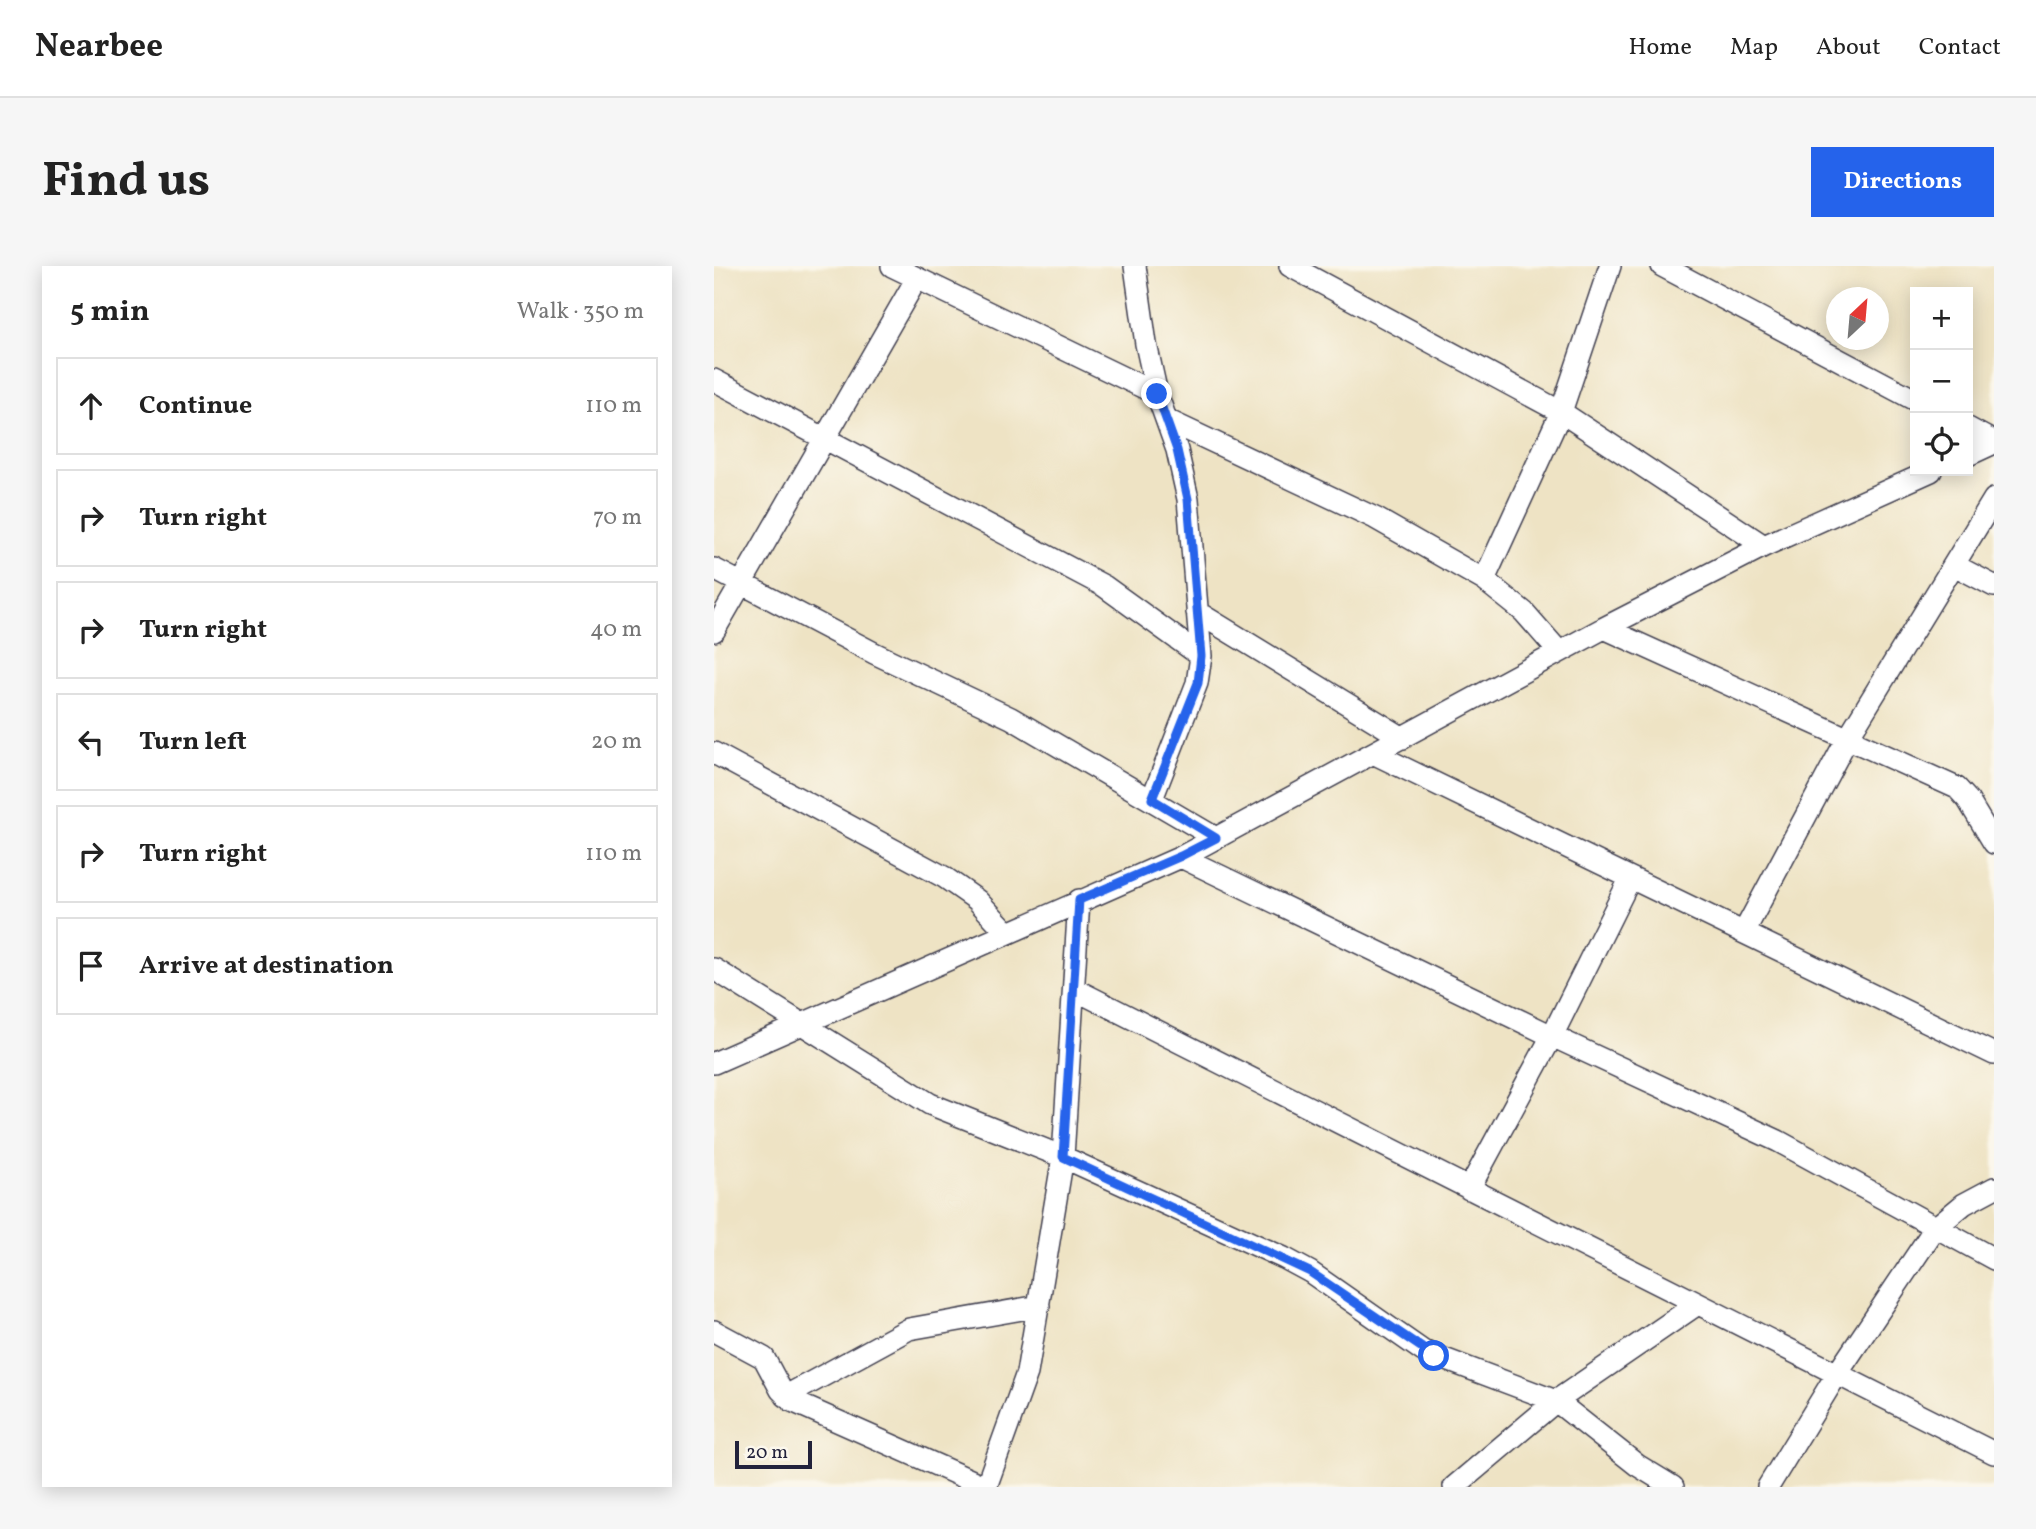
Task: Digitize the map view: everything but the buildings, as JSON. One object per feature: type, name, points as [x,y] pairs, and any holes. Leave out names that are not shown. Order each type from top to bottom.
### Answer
[{"type":"street","points":[[892,266],[1157,394]]},
{"type":"street","points":[[1135,266],[1146,344],[1157,394],[1169,421],[1191,518],[1201,656],[1198,683],[1152,799]]},
{"type":"street","points":[[1290,266],[1561,412],[1764,546]]},
{"type":"street","points":[[1484,580],[1561,412],[1610,266]]},
{"type":"street","points":[[1662,266],[1910,397]]},
{"type":"street","points":[[714,631],[916,278]]},
{"type":"street","points":[[714,380],[1104,586],[1201,656]]},
{"type":"street","points":[[1169,421],[1375,518],[1484,580],[1524,612],[1559,652]]},
{"type":"street","points":[[1973,431],[1994,443]]},
{"type":"street","points":[[1973,453],[1994,443]]},
{"type":"street","points":[[714,1063],[1181,856],[1375,754],[1604,628],[1764,546],[1920,476]]},
{"type":"street","points":[[1744,932],[1847,739],[1994,499]]},
{"type":"street","points":[[1954,565],[1994,586]]},
{"type":"street","points":[[714,569],[874,653],[1011,718],[1216,838]]},
{"type":"street","points":[[1197,612],[1403,738]]},
{"type":"street","points":[[1604,628],[1957,788],[1968,800],[1994,843]]},
{"type":"street","points":[[714,752],[944,877],[976,900],[1007,932]]},
{"type":"street","points":[[1375,754],[1994,1054]]},
{"type":"street","points":[[1181,856],[1778,1142],[1994,1259]]},
{"type":"street","points":[[1469,1189],[1552,1036],[1630,879]]},
{"type":"street","points":[[714,1331],[764,1358],[786,1396],[986,1487],[1027,1373],[1063,1157],[1079,900]]},
{"type":"street","points":[[714,969],[930,1104],[1063,1157],[1303,1269],[1423,1351],[1556,1401],[1637,1465],[1673,1487]]},
{"type":"street","points":[[1074,989],[1696,1305],[1994,1452]]},
{"type":"street","points":[[1768,1487],[1837,1374],[1936,1228],[1964,1204],[1994,1188]]},
{"type":"street","points":[[1454,1487],[1556,1401],[1696,1305]]},
{"type":"street","points":[[786,1396],[909,1329],[1039,1306]]},
{"type":"route","points":[[1157,394],[1169,421],[1188,499],[1201,656],[1198,683],[1152,799],[1216,838],[1079,900],[1063,1157],[1284,1258],[1310,1272],[1434,1356]]}]
